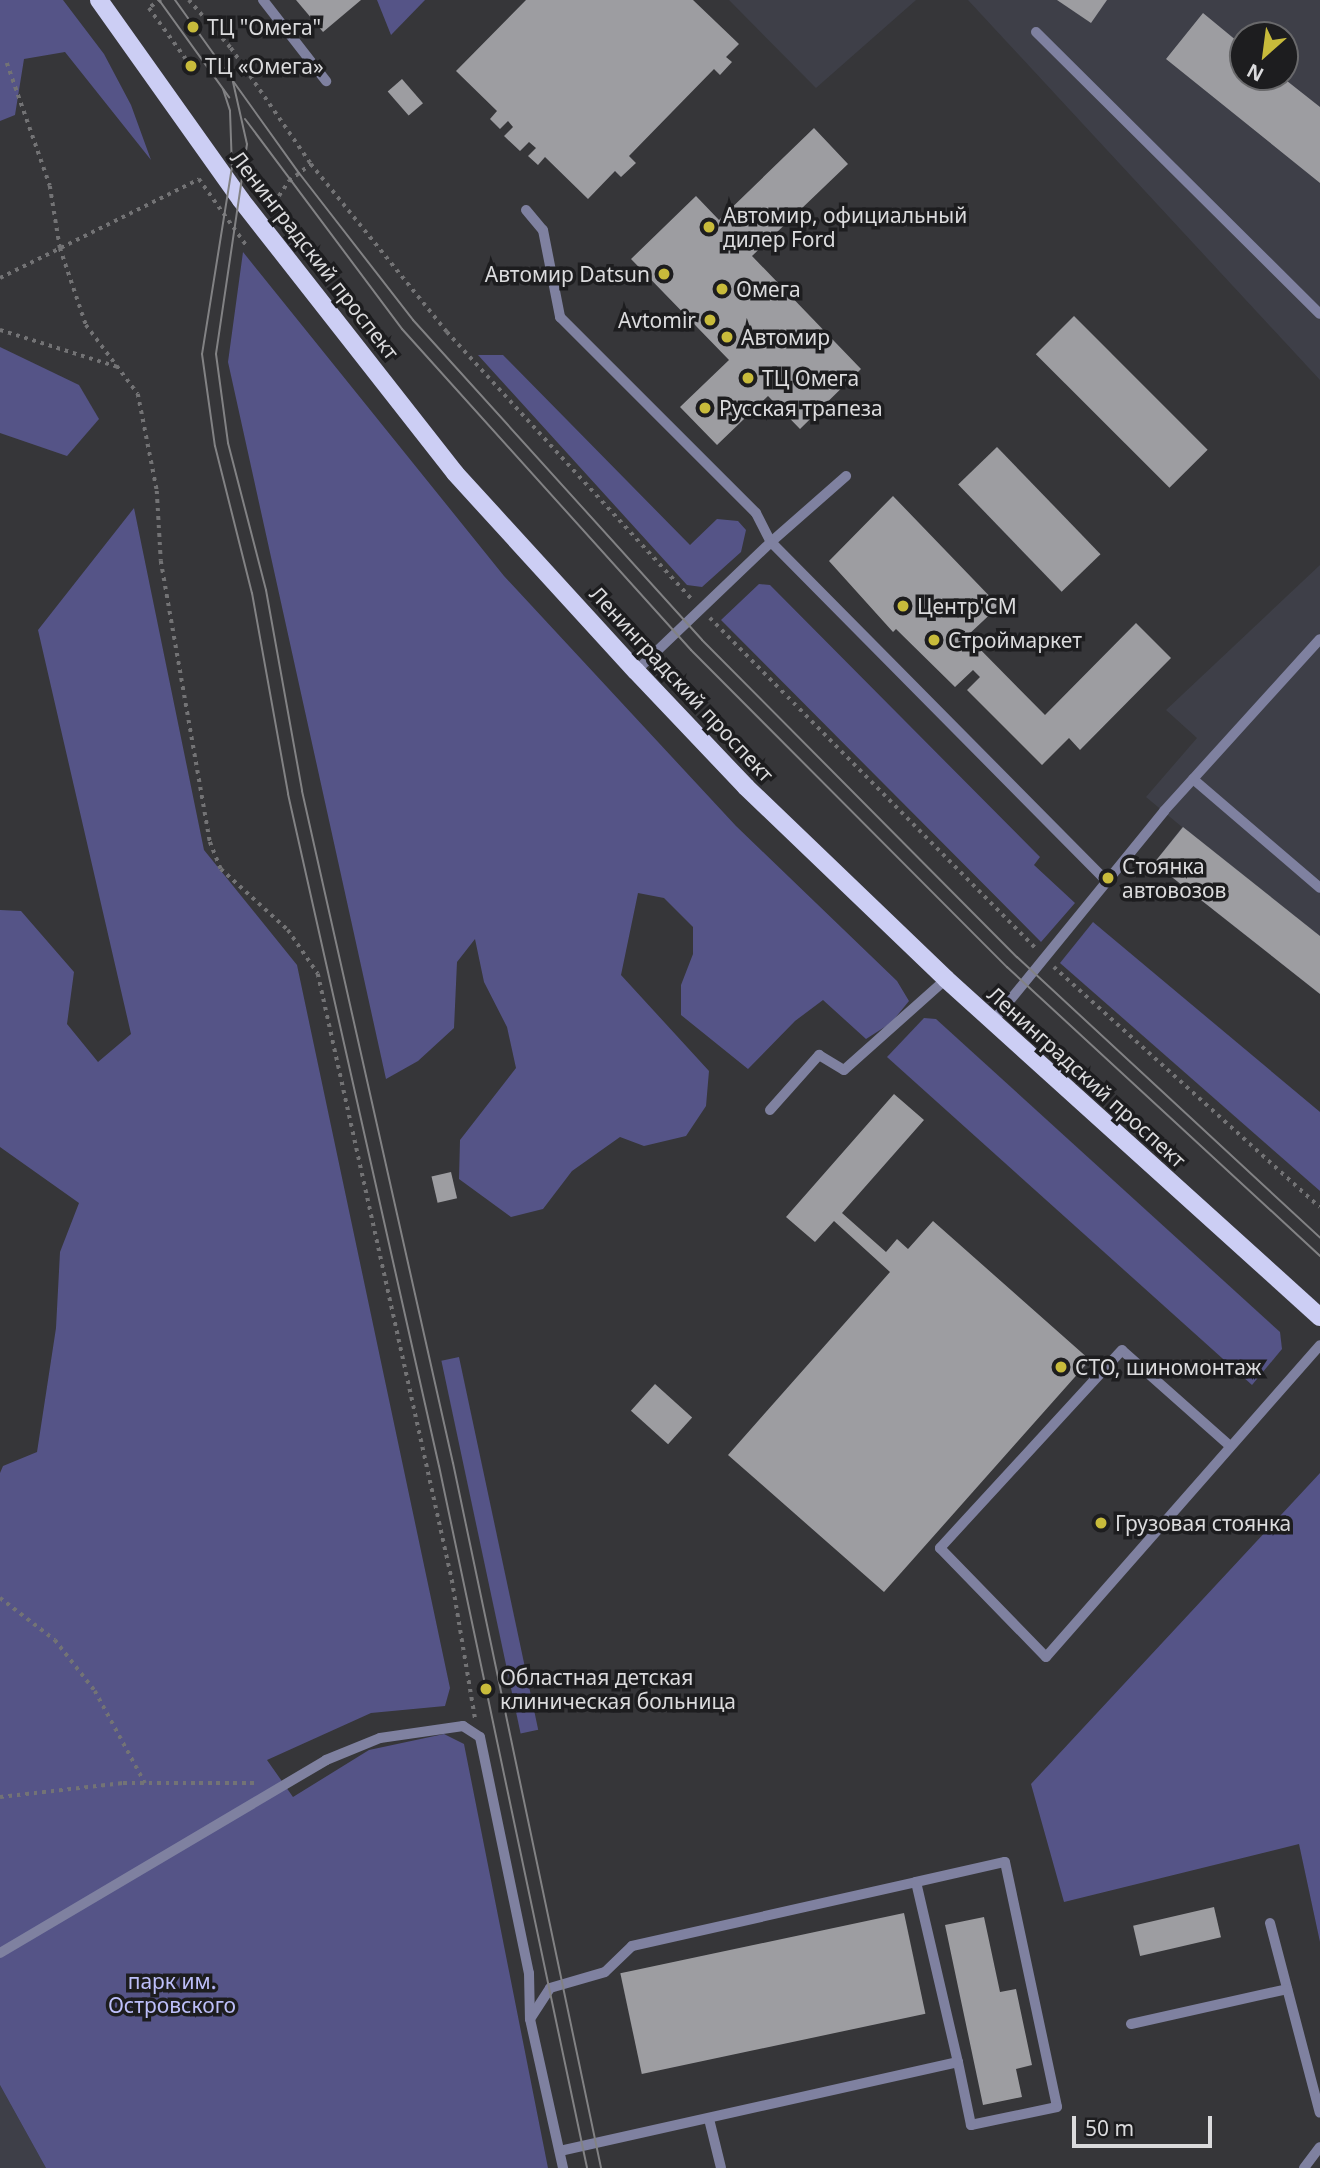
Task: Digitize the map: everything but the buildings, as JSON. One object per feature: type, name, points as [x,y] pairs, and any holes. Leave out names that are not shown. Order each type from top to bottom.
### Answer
[{"type":"main road","name":"Ленинградский проспект","points":[[99,0],[241,200],[455,473],[636,671],[746,787],[946,979],[1320,1317]]},
{"type":"lane","points":[[263,0],[326,81]]},
{"type":"lane","points":[[1037,32],[1320,314]]},
{"type":"lane","points":[[526,210],[542,230],[560,317],[756,513],[771,542],[1107,882]]},
{"type":"lane","points":[[636,671],[771,542],[846,476]]},
{"type":"lane","points":[[993,1021],[1193,779],[1320,639]]},
{"type":"lane","points":[[1193,779],[1320,888]]},
{"type":"lane","points":[[770,1110],[818,1055],[844,1070],[946,979]]},
{"type":"lane","points":[[1230,1446],[1122,1350],[940,1548],[1046,1657],[1320,1345]]},
{"type":"lane","points":[[0,1953],[326,1760],[380,1738],[463,1726],[480,1737],[529,1973],[530,2019],[563,2168]]},
{"type":"lane","points":[[530,2019],[550,1988],[605,1972],[632,1946],[916,1882],[1005,1862],[1057,2107],[971,2125],[916,1882]]},
{"type":"lane","points":[[1270,1923],[1320,2113]]},
{"type":"lane","points":[[1131,2024],[1287,1989]]},
{"type":"lane","points":[[560,2151],[958,2062]]},
{"type":"lane","points":[[709,2119],[720,2168]]},
{"type":"lane","points":[[1304,2168],[1320,2147]]},
{"type":"path","points":[[161,0],[149,8],[191,66]]},
{"type":"path","points":[[189,0],[231,48],[312,164],[447,332],[701,608],[1045,958],[1320,1207]]},
{"type":"path","points":[[7,64],[50,186],[60,248],[86,325],[138,394],[157,492],[161,561],[210,842],[221,869],[288,930],[318,974],[452,1580],[466,1682],[480,1737]]},
{"type":"path","points":[[274,203],[289,181],[312,164]]},
{"type":"path","points":[[0,278],[116,224],[199,179],[246,244]]},
{"type":"path","points":[[0,330],[118,367]]},
{"type":"path","points":[[0,1598],[55,1640],[95,1691],[145,1783]]},
{"type":"path","points":[[0,1797],[145,1783],[265,1783]]},
{"type":"shaded area","points":[[729,0],[916,0],[816,88]]},
{"type":"shaded area","points":[[968,0],[1320,0],[1320,380]]},
{"type":"shaded area","points":[[1320,565],[1320,994],[1154,863],[1182,827],[1146,797],[1197,738],[1166,710]]},
{"type":"shaded area","points":[[0,2085],[46,2168],[0,2168]]},
{"type":"green space","points":[[0,0],[63,0],[104,54],[131,105],[151,160],[65,52],[24,59],[15,115],[0,121]]},
{"type":"green space","points":[[377,0],[425,0],[391,35]]},
{"type":"green space","points":[[243,252],[504,576],[736,826],[897,981],[909,1001],[891,1023],[866,1039],[823,1000],[795,1021],[748,1069],[681,1015],[681,985],[693,954],[693,927],[664,898],[638,893],[621,975],[709,1071],[706,1106],[686,1136],[644,1146],[620,1137],[572,1171],[543,1209],[511,1217],[459,1179],[460,1140],[516,1068],[507,1027],[484,982],[475,939],[457,962],[454,1028],[418,1061],[386,1079],[228,362]]},
{"type":"green space","points":[[0,347],[79,385],[99,419],[67,456],[0,433]]},
{"type":"green space","points":[[478,355],[503,355],[690,545],[717,519],[738,521],[746,530],[741,552],[702,587],[687,585]]},
{"type":"green space","name":"парк им. Островского","points":[[134,508],[204,850],[297,965],[450,1688],[445,1706],[371,1713],[267,1760],[293,1797],[369,1750],[444,1734],[464,1744],[548,2168],[46,2168],[0,2085],[0,1473],[3,1466],[37,1452],[56,1328],[60,1252],[79,1203],[0,1147],[0,910],[21,911],[74,972],[67,1024],[98,1062],[131,1034],[38,630]]},
{"type":"green space","points":[[759,584],[770,585],[1040,857],[1034,865],[1075,903],[1041,942],[721,620]]},
{"type":"green space","points":[[1093,922],[1320,1112],[1320,1191],[1060,963]]},
{"type":"green space","points":[[924,1018],[936,1019],[1280,1332],[1282,1349],[1252,1385],[887,1057]]},
{"type":"green space","points":[[459,1357],[538,1730],[521,1733],[441,1361]]},
{"type":"green space","points":[[1320,1473],[1320,1942],[1299,1844],[1064,1902],[1031,1784]]},
{"type":"tram line","points":[[159,0],[229,97]]},
{"type":"tram line","points":[[175,0],[299,173],[413,320],[702,640],[1017,957],[1320,1238]]},
{"type":"tram line","points":[[233,82],[247,144],[216,354],[228,443],[266,590],[302,791],[453,1463],[601,2168]]},
{"type":"tram line","points":[[223,89],[230,111],[232,167],[202,354],[215,446],[252,593],[288,794],[439,1466],[587,2168]]},
{"type":"tram line","points":[[245,119],[402,329],[691,650],[1007,967],[1320,1256]]},
{"type":"place","name":"ТЦ \"Омега\"","points":[[193,27]]},
{"type":"place","name":"ТЦ «Омега»","points":[[191,66]]},
{"type":"place","name":"Автомир, официальный дилер Ford","points":[[709,227]]},
{"type":"place","name":"Автомир Datsun","points":[[664,274]]},
{"type":"place","name":"Омега","points":[[722,289]]},
{"type":"place","name":"Avtomir","points":[[710,320]]},
{"type":"place","name":"Автомир","points":[[727,337]]},
{"type":"place","name":"ТЦ Омега","points":[[748,378]]},
{"type":"place","name":"Русская трапеза","points":[[705,408]]},
{"type":"place","name":"Центр'СМ","points":[[903,606]]},
{"type":"place","name":"Строймаркет","points":[[934,640]]},
{"type":"place","name":"Стоянка автовозов","points":[[1108,878]]},
{"type":"place","name":"СТО, шиномонтаж","points":[[1061,1367]]},
{"type":"place","name":"Грузовая стоянка","points":[[1101,1523]]},
{"type":"place","name":"Областная детская клиническая больница","points":[[486,1689]]}]
